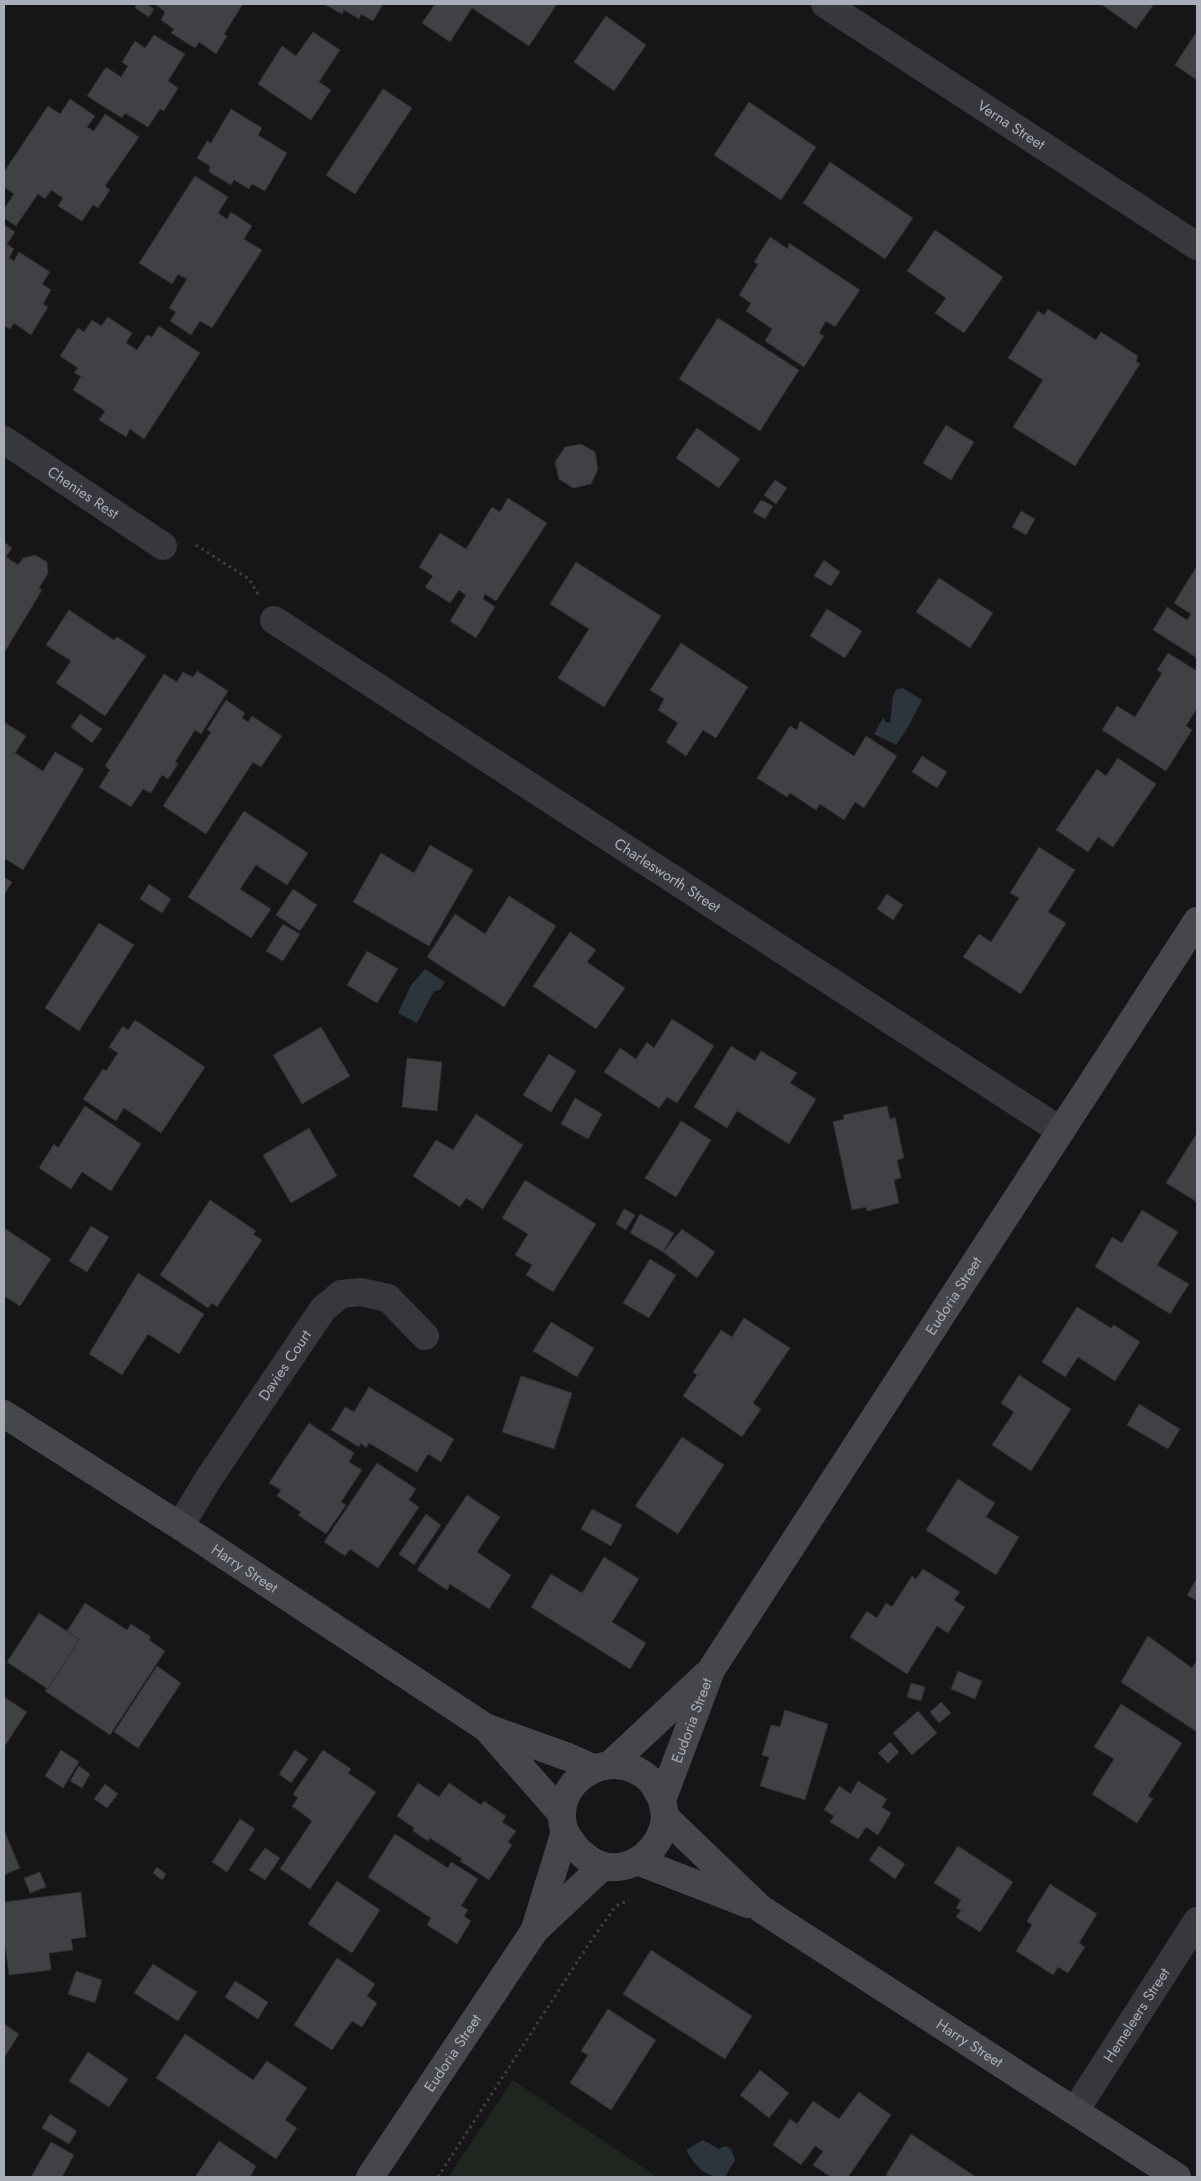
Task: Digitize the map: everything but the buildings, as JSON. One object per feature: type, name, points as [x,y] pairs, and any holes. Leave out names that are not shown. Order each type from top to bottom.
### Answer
[{"type":"street","name":"Verna Street","points":[[826,4],[1197,246]]},
{"type":"street","name":"Chenies Rest","points":[[4,440],[163,546]]},
{"type":"street","name":"Charlesworth Street","points":[[274,620],[1062,1131]]},
{"type":"street","name":"Eudoria Street","points":[[664,1808],[711,1670],[1197,921]]},
{"type":"street","name":"Davies Court","points":[[180,1526],[209,1478],[323,1309],[335,1299],[342,1294],[361,1292],[388,1298],[425,1336]]},
{"type":"street","name":"Harry Street","points":[[4,1414],[180,1526],[485,1727],[568,1757],[602,1766]]},
{"type":"street","name":"Eudoria Street","points":[[602,1766],[711,1670]]},
{"type":"street","name":"Harry Street","points":[[485,1727],[564,1823]]},
{"type":"street","points":[[602,1766],[632,1768],[638,1772],[651,1781],[664,1808],[661,1835],[652,1850],[637,1861],[621,1867],[603,1866],[579,1854],[564,1823],[566,1795],[577,1780],[602,1766]]},
{"type":"street","name":"Harry Street","points":[[664,1808],[761,1909]]},
{"type":"street","name":"Eudoria Street","points":[[535,1930],[564,1823]]},
{"type":"street","name":"Harry Street","points":[[637,1861],[761,1909],[1177,2177]]},
{"type":"street","name":"Eudoria Street","points":[[370,2177],[535,1930],[603,1866]]},
{"type":"street","name":"Hemeleers Street","points":[[1075,2111],[1197,1921]]},
{"type":"path","points":[[163,546],[196,544],[250,579],[274,620]]},
{"type":"path","points":[[438,2177],[590,1942],[616,1906],[632,1899]]},
{"type":"shaded area","points":[[903,688],[922,700],[896,745],[874,734],[883,718],[886,722],[890,723],[893,695],[897,689]]},
{"type":"shaded area","points":[[425,969],[445,982],[440,990],[434,991],[417,1023],[398,1013],[411,985]]},
{"type":"shaded area","points":[[513,2080],[657,2177],[448,2177]]},
{"type":"shaded area","points":[[703,2140],[719,2149],[725,2146],[731,2149],[735,2160],[725,2177],[711,2175],[701,2170],[686,2150]]}]
